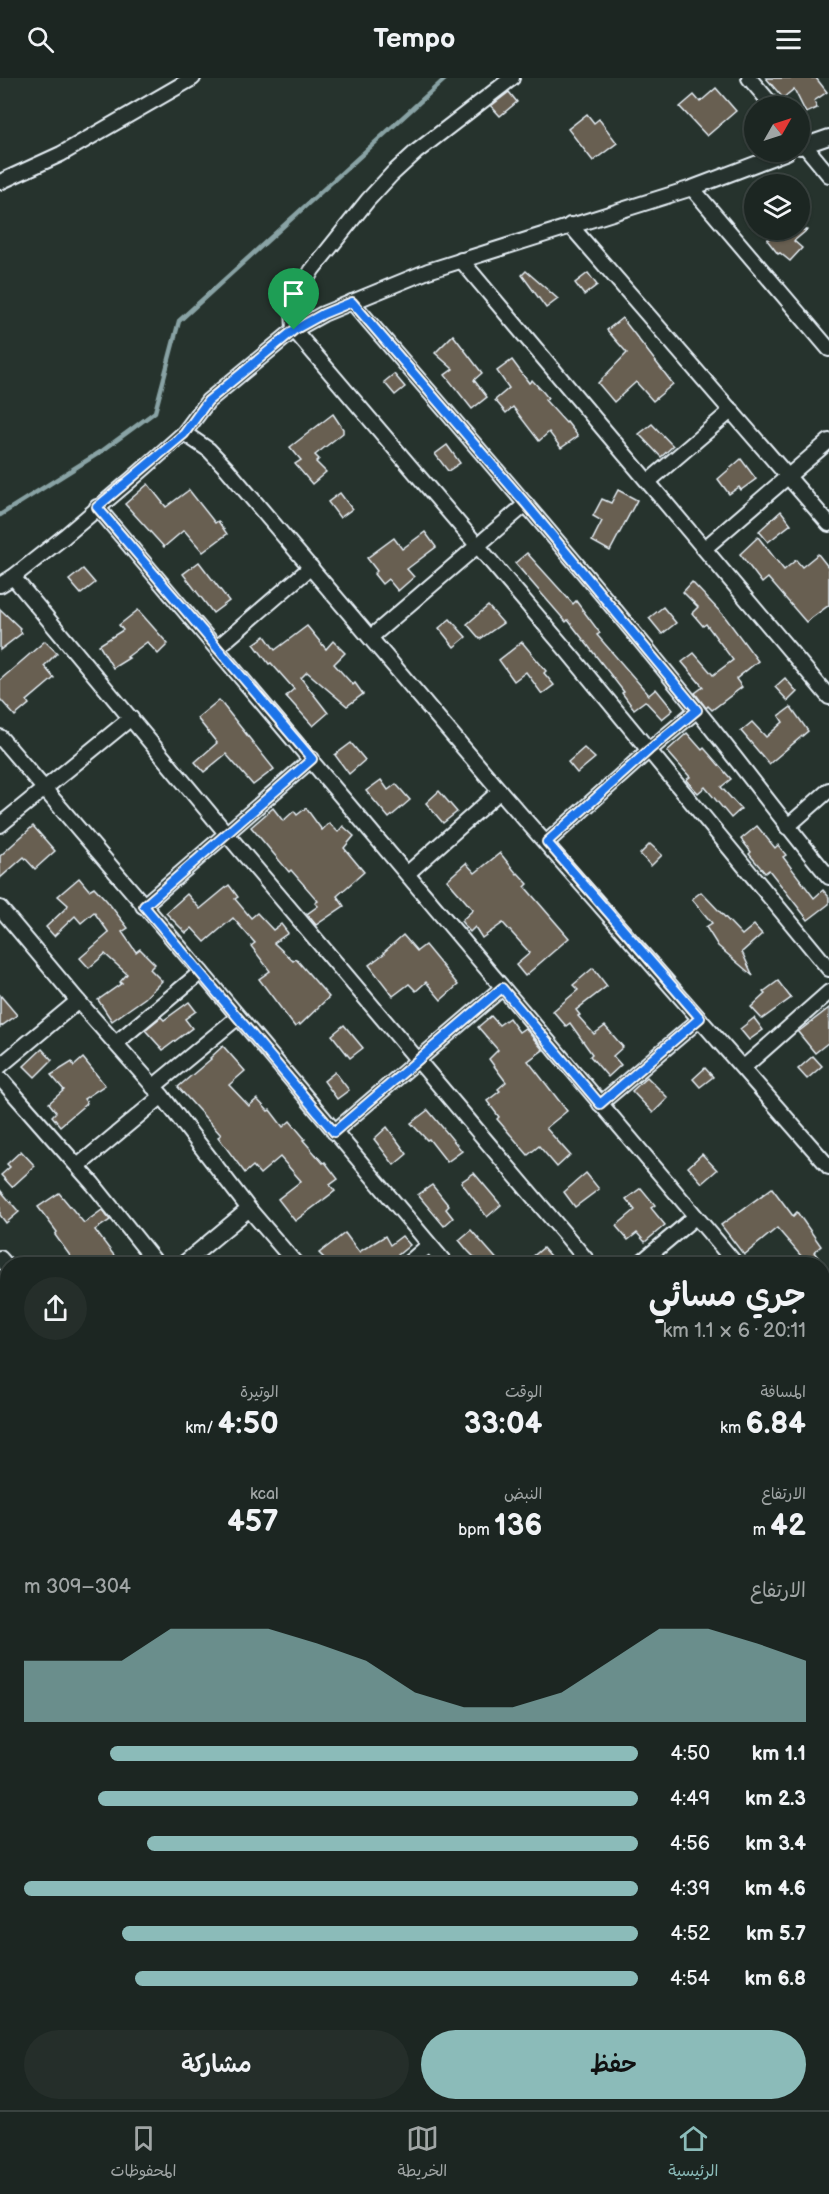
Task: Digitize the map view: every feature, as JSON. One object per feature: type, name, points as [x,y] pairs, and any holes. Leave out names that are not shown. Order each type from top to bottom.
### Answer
[{"type":"street","points":[[0,182],[61,154],[193,78]]},
{"type":"street","points":[[512,78],[416,152],[368,200],[312,270],[293,306],[294,330],[568,652],[829,969]]},
{"type":"street","points":[[749,78],[764,96]]},
{"type":"street","points":[[810,142],[829,137]]},
{"type":"street","points":[[810,154],[829,175]]},
{"type":"street","points":[[0,585],[65,536],[184,434],[208,401],[294,330],[323,314],[428,271],[692,188],[761,162]]},
{"type":"street","points":[[692,188],[829,349]]},
{"type":"street","points":[[570,225],[829,524]]},
{"type":"street","points":[[461,260],[829,697]]},
{"type":"street","points":[[352,302],[526,504],[697,710],[829,877]]},
{"type":"street","points":[[649,481],[732,410]]},
{"type":"street","points":[[184,434],[208,450],[223,465],[500,791],[829,1167]]},
{"type":"street","points":[[705,548],[829,441]]},
{"type":"street","points":[[370,637],[526,504]]},
{"type":"street","points":[[97,507],[730,1257]]},
{"type":"street","points":[[217,648],[311,567]]},
{"type":"street","points":[[13,577],[584,1257]]},
{"type":"street","points":[[547,842],[697,710]]},
{"type":"street","points":[[0,825],[131,718]]},
{"type":"street","points":[[0,736],[440,1257]]},
{"type":"street","points":[[144,906],[312,759]]},
{"type":"street","points":[[787,826],[829,790]]},
{"type":"street","points":[[408,873],[500,791]]},
{"type":"street","points":[[0,908],[157,1091],[249,1209],[290,1257]]},
{"type":"street","points":[[116,1043],[201,972]]},
{"type":"street","points":[[334,1132],[502,988]]},
{"type":"street","points":[[743,1068],[829,992]]},
{"type":"street","points":[[0,1066],[78,1001]]},
{"type":"street","points":[[78,1166],[238,1017]]},
{"type":"street","points":[[600,1104],[700,1018]]},
{"type":"street","points":[[0,1078],[78,1166],[151,1257]]},
{"type":"street","points":[[191,1257],[249,1209]]},
{"type":"street","points":[[647,1257],[695,1217]]},
{"type":"street","points":[[415,1257],[429,1245]]},
{"type":"building","points":[[766,78],[816,78],[827,92],[814,101],[817,108],[810,111],[810,96],[798,96],[794,89],[785,96],[781,96]]},
{"type":"building","points":[[716,88],[736,111],[707,136],[680,107],[694,95],[700,102]]},
{"type":"building","points":[[509,92],[517,102],[500,116],[491,106]]},
{"type":"building","points":[[587,114],[594,123],[599,119],[617,143],[593,161],[568,129]]},
{"type":"building","points":[[767,240],[795,240],[802,248],[790,261],[780,253],[778,254]]},
{"type":"building","points":[[526,271],[558,299],[546,308],[522,275]]},
{"type":"building","points":[[588,273],[597,285],[584,295],[575,283]]},
{"type":"building","points":[[622,318],[673,384],[653,401],[636,382],[614,402],[598,383],[627,353],[607,330]]},
{"type":"building","points":[[453,335],[482,373],[474,380],[487,397],[472,409],[445,375],[453,369],[435,353]]},
{"type":"building","points":[[512,360],[529,383],[532,380],[544,393],[548,398],[545,400],[578,436],[561,448],[549,432],[539,441],[513,407],[506,413],[495,400],[509,388],[497,371]]},
{"type":"building","points":[[394,374],[405,387],[395,395],[384,382]]},
{"type":"building","points":[[333,414],[343,429],[343,433],[315,455],[319,459],[316,462],[326,472],[312,484],[295,464],[301,460],[290,447]]},
{"type":"building","points":[[652,424],[673,446],[661,457],[639,434]]},
{"type":"building","points":[[447,445],[460,463],[448,471],[435,454]]},
{"type":"building","points":[[741,459],[756,479],[741,490],[739,487],[729,494],[718,479]]},
{"type":"building","points":[[148,484],[166,507],[189,490],[215,523],[218,521],[227,534],[203,552],[184,530],[164,547],[125,504]]},
{"type":"building","points":[[618,490],[637,500],[610,551],[592,541],[602,521],[593,516],[602,499],[611,503]]},
{"type":"building","points":[[340,493],[352,509],[340,518],[328,502]]},
{"type":"building","points":[[781,511],[791,524],[768,542],[759,531]]},
{"type":"building","points":[[425,532],[436,547],[407,569],[414,577],[398,591],[388,579],[382,584],[374,574],[377,571],[367,558],[394,538],[402,549]]},
{"type":"building","points":[[758,537],[784,570],[796,560],[802,567],[818,554],[829,568],[829,605],[806,622],[768,578],[762,583],[740,554]]},
{"type":"building","points":[[527,553],[573,604],[576,601],[600,633],[597,635],[649,695],[656,689],[673,710],[662,719],[645,701],[634,709],[622,693],[624,692],[568,620],[566,622],[515,563]]},
{"type":"building","points":[[199,562],[229,601],[213,613],[183,574]]},
{"type":"building","points":[[83,569],[95,583],[81,594],[69,580]]},
{"type":"building","points":[[692,582],[725,617],[758,661],[736,679],[742,687],[712,710],[708,706],[706,708],[695,693],[703,687],[682,662],[694,653],[713,675],[733,660],[706,624],[703,626],[692,613],[698,607],[683,592]]},
{"type":"building","points":[[488,606],[503,623],[480,639],[467,624]]},
{"type":"building","points":[[663,607],[676,623],[662,634],[649,618]]},
{"type":"building","points":[[0,609],[20,628],[22,633],[0,650]]},
{"type":"building","points":[[138,610],[168,644],[158,654],[147,642],[113,668],[99,645],[123,630],[119,625]]},
{"type":"building","points":[[450,619],[466,637],[454,647],[439,628]]},
{"type":"building","points":[[307,626],[326,649],[333,641],[345,653],[334,664],[353,685],[355,683],[363,694],[347,706],[307,672],[301,678],[328,713],[313,726],[286,696],[294,689],[271,663],[269,664],[254,644],[265,636],[275,650]]},
{"type":"building","points":[[45,641],[57,653],[44,666],[54,678],[27,701],[29,704],[15,716],[0,699],[0,680]]},
{"type":"building","points":[[522,642],[546,671],[544,673],[554,685],[542,694],[526,672],[514,681],[499,660]]},
{"type":"building","points":[[785,678],[797,692],[788,701],[775,687]]},
{"type":"building","points":[[219,700],[274,769],[253,785],[226,754],[204,772],[195,762],[217,743],[197,718]]},
{"type":"building","points":[[791,707],[808,731],[769,764],[741,731],[752,722],[766,737],[783,722],[779,716]]},
{"type":"building","points":[[687,733],[702,750],[704,748],[731,779],[721,787],[741,809],[731,818],[705,787],[698,793],[686,780],[690,777],[667,751]]},
{"type":"building","points":[[351,743],[365,760],[349,774],[335,755]]},
{"type":"building","points":[[584,748],[595,758],[577,773],[568,762]]},
{"type":"building","points":[[381,780],[388,790],[396,784],[410,800],[389,818],[366,791]]},
{"type":"building","points":[[439,791],[457,812],[443,823],[426,803]]},
{"type":"building","points":[[273,808],[283,821],[294,811],[297,815],[306,808],[322,830],[329,823],[338,832],[343,826],[354,836],[344,848],[364,872],[337,896],[344,906],[316,925],[307,914],[318,906],[315,903],[318,901],[291,870],[289,872],[251,827]]},
{"type":"building","points":[[33,826],[55,851],[35,869],[24,857],[0,878],[0,856]]},
{"type":"building","points":[[757,826],[775,848],[778,845],[786,855],[783,857],[814,898],[823,890],[829,897],[829,904],[808,920],[769,870],[765,873],[749,854],[751,852],[741,839]]},
{"type":"building","points":[[650,844],[662,855],[651,866],[640,854]]},
{"type":"building","points":[[500,853],[528,884],[525,887],[569,938],[525,976],[516,965],[530,953],[503,923],[482,938],[475,927],[470,932],[461,921],[473,910],[447,880],[466,863],[475,873]]},
{"type":"building","points":[[79,878],[89,890],[94,887],[107,901],[128,928],[122,932],[136,952],[140,949],[155,964],[150,969],[162,981],[145,998],[112,1021],[98,1000],[122,983],[120,982],[127,974],[105,954],[89,968],[80,958],[109,933],[94,912],[81,923],[75,916],[54,936],[46,927],[68,905],[58,896]]},
{"type":"building","points":[[229,885],[238,897],[235,899],[251,918],[257,913],[273,930],[281,924],[288,933],[274,943],[293,961],[296,959],[329,997],[300,1025],[295,1027],[259,979],[270,971],[251,946],[255,943],[233,918],[205,942],[192,928],[186,933],[166,913],[187,894],[200,909]]},
{"type":"building","points":[[701,892],[742,935],[754,925],[762,934],[742,952],[753,976],[718,946],[706,927],[712,923],[692,899]]},
{"type":"building","points":[[403,935],[417,951],[425,945],[458,985],[441,1000],[426,982],[416,991],[409,984],[393,996],[369,965]]},
{"type":"building","points":[[593,968],[607,986],[576,1010],[580,1015],[578,1016],[594,1034],[605,1026],[623,1047],[613,1056],[621,1065],[608,1077],[590,1056],[592,1054],[570,1023],[566,1026],[553,1011],[578,990],[573,985]]},
{"type":"building","points":[[778,981],[791,998],[762,1019],[751,1007],[765,994],[763,992]]},
{"type":"building","points":[[0,995],[17,1015],[0,1027]]},
{"type":"building","points":[[189,1002],[196,1011],[185,1019],[192,1028],[163,1050],[145,1030],[161,1017],[164,1020]]},
{"type":"building","points":[[829,1008],[829,1042],[815,1053],[798,1032]]},
{"type":"building","points":[[491,1016],[499,1025],[509,1018],[519,1032],[525,1028],[543,1050],[528,1061],[567,1111],[546,1128],[570,1155],[557,1167],[539,1146],[528,1155],[497,1119],[499,1117],[487,1101],[500,1091],[498,1089],[506,1082],[489,1059],[498,1050],[478,1027]]},
{"type":"building","points":[[754,1018],[763,1030],[749,1040],[740,1029]]},
{"type":"building","points":[[344,1025],[363,1048],[350,1058],[332,1035]]},
{"type":"building","points":[[223,1046],[245,1071],[229,1085],[249,1106],[257,1099],[268,1111],[270,1110],[283,1127],[290,1121],[305,1139],[303,1140],[338,1179],[330,1185],[335,1191],[295,1221],[278,1199],[301,1181],[280,1157],[260,1174],[253,1166],[245,1173],[218,1137],[221,1135],[178,1087]]},
{"type":"building","points":[[42,1049],[52,1060],[35,1077],[24,1066]]},
{"type":"building","points":[[813,1056],[822,1066],[807,1079],[798,1069]]},
{"type":"building","points":[[83,1058],[105,1085],[84,1099],[87,1103],[60,1126],[52,1116],[56,1112],[49,1103],[64,1090],[51,1075],[72,1062],[74,1066]]},
{"type":"building","points":[[705,1068],[713,1077],[700,1087],[693,1079]]},
{"type":"building","points":[[335,1072],[349,1090],[337,1099],[324,1081]]},
{"type":"building","points":[[647,1077],[668,1098],[653,1113],[632,1091]]},
{"type":"building","points":[[428,1110],[462,1151],[447,1162],[429,1139],[427,1140],[411,1123]]},
{"type":"building","points":[[387,1127],[407,1154],[394,1165],[374,1139]]},
{"type":"building","points":[[21,1151],[35,1166],[12,1187],[1,1175],[10,1167],[7,1164]]},
{"type":"building","points":[[702,1154],[717,1170],[702,1183],[688,1167]]},
{"type":"building","points":[[474,1173],[501,1205],[487,1217],[461,1182]]},
{"type":"building","points":[[586,1173],[599,1189],[575,1207],[564,1192]]},
{"type":"building","points":[[432,1185],[449,1206],[446,1209],[453,1218],[444,1226],[418,1195]]},
{"type":"building","points":[[641,1188],[655,1205],[651,1208],[665,1225],[645,1242],[637,1233],[628,1240],[616,1226],[635,1210],[626,1199]]},
{"type":"building","points":[[772,1188],[793,1216],[797,1212],[821,1246],[814,1252],[818,1257],[802,1257],[777,1228],[744,1255],[721,1225]]},
{"type":"building","points":[[0,1190],[19,1212],[6,1223],[0,1215]]},
{"type":"building","points":[[59,1193],[84,1223],[102,1210],[110,1220],[95,1230],[115,1257],[71,1257],[55,1235],[57,1232],[38,1207]]},
{"type":"building","points":[[471,1230],[495,1257],[474,1257],[459,1240]]},
{"type":"building","points":[[345,1233],[359,1252],[385,1236],[390,1245],[402,1236],[410,1245],[395,1257],[323,1257],[319,1253]]},
{"type":"building","points":[[543,1248],[551,1257],[532,1257]]},
{"type":"waterway","points":[[0,515],[102,451],[155,412],[179,321],[446,78]]},
{"type":"route","points":[[352,302],[526,504],[697,710],[547,842],[700,1018],[600,1104],[502,988],[334,1132],[144,906],[312,759],[97,507],[184,434],[208,401],[294,330],[323,314],[352,302]]}]
